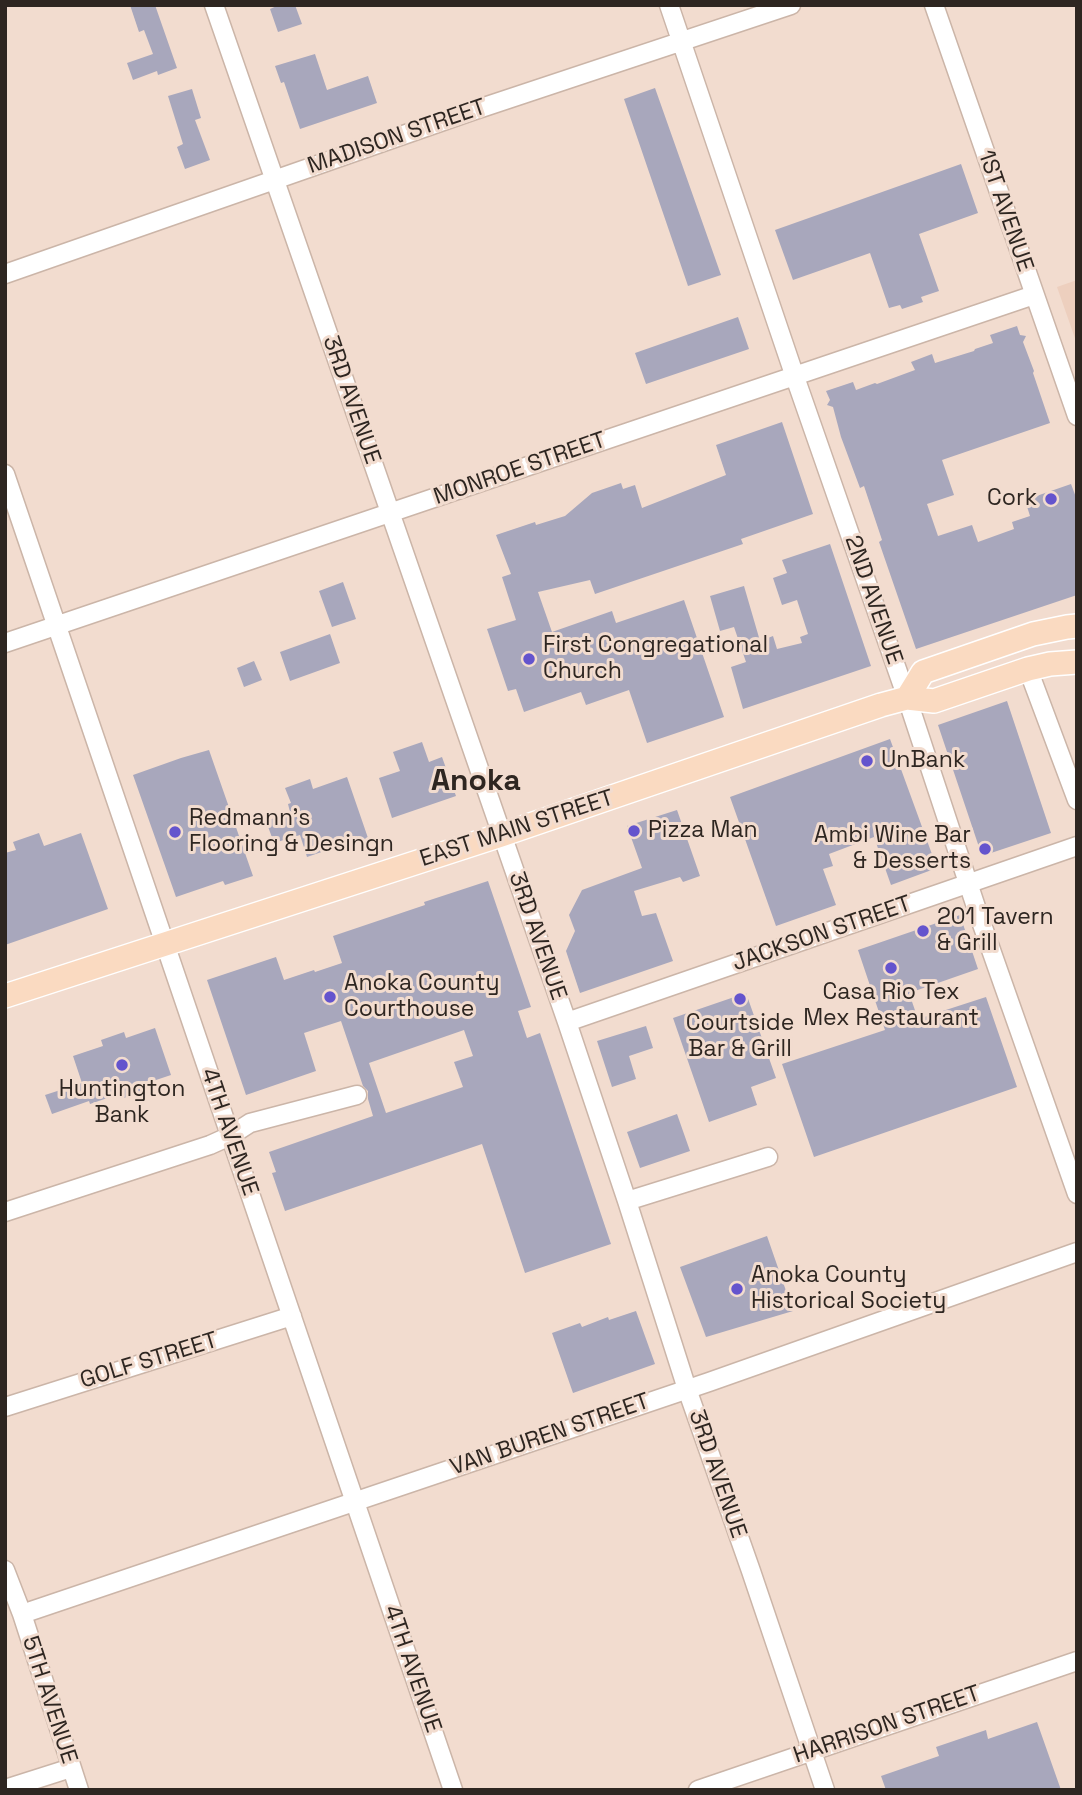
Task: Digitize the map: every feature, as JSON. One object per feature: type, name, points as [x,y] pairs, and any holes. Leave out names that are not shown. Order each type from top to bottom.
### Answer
[{"type":"main road","points":[[907,698],[923,672],[1033,634],[1077,626]]},
{"type":"main road","name":"EAST MAIN STREET","points":[[5,996],[501,835],[907,698],[934,701],[1028,669],[1077,662]]},
{"type":"street","name":"3RD AVENUE","points":[[214,5],[567,1022],[687,1389],[825,1790]]},
{"type":"street","name":"2ND AVENUE","points":[[669,5],[1077,1194]]},
{"type":"street","name":"MADISON STREET","points":[[5,274],[472,111],[791,5]]},
{"type":"street","name":"1ST AVENUE","points":[[934,5],[1077,416]]},
{"type":"street","name":"MONROE STREET","points":[[5,643],[1034,295]]},
{"type":"street","name":"4TH AVENUE","points":[[5,474],[453,1790]]},
{"type":"street","points":[[1028,669],[1077,800]]},
{"type":"street","name":"JACKSON STREET","points":[[567,1022],[1077,846]]},
{"type":"street","points":[[5,1212],[209,1144],[230,1136],[250,1123],[357,1095]]},
{"type":"street","points":[[627,1201],[768,1157]]},
{"type":"street","name":"VAN BUREN STREET","points":[[22,1614],[687,1389],[1077,1252]]},
{"type":"street","name":"GOLF STREET","points":[[5,1407],[292,1316]]},
{"type":"street","name":"5TH AVENUE","points":[[5,1570],[79,1790]]},
{"type":"street","name":"HARRISON STREET","points":[[698,1790],[1077,1661]]},
{"type":"street","points":[[5,1788],[71,1768]]},
{"type":"shaded area","points":[[1077,280],[1077,344],[1057,287]]},
{"type":"building","points":[[130,5],[155,5],[177,68],[158,75],[157,71],[133,80],[127,63],[153,54],[144,30],[139,32]]},
{"type":"building","points":[[279,5],[295,5],[302,24],[278,32],[270,9]]},
{"type":"building","points":[[315,54],[327,90],[368,76],[377,103],[300,129],[284,82],[281,83],[275,66]]},
{"type":"building","points":[[655,88],[721,275],[688,286],[624,99]]},
{"type":"building","points":[[192,89],[201,118],[195,120],[210,160],[185,169],[177,147],[183,144],[168,96]]},
{"type":"building","points":[[961,164],[978,213],[919,234],[939,291],[921,297],[923,302],[902,309],[900,305],[889,308],[870,253],[793,280],[775,230]]},
{"type":"building","points":[[738,317],[749,349],[646,384],[635,353]]},
{"type":"building","points":[[1017,326],[1020,335],[1026,336],[1023,342],[1050,423],[942,460],[954,495],[927,504],[938,536],[972,525],[978,542],[1014,529],[1012,522],[1030,516],[1025,500],[1071,484],[1077,500],[1077,595],[916,649],[879,542],[882,540],[864,486],[860,488],[833,407],[827,405],[830,400],[826,391],[853,382],[856,390],[877,384],[915,370],[911,362],[932,354],[935,363],[974,351],[993,343],[990,335]]},
{"type":"building","points":[[782,422],[813,514],[741,539],[743,544],[595,594],[590,580],[538,592],[552,632],[612,611],[616,623],[684,600],[724,717],[647,743],[629,690],[586,705],[581,692],[524,712],[516,689],[508,691],[487,629],[516,620],[502,577],[511,574],[496,535],[535,522],[536,525],[565,516],[592,493],[621,483],[623,489],[635,485],[642,508],[726,475],[716,445]]},
{"type":"building","points":[[830,544],[871,666],[743,709],[731,667],[746,662],[734,627],[720,631],[710,596],[744,586],[760,641],[773,636],[777,649],[802,643],[800,637],[808,634],[797,600],[782,605],[773,578],[787,573],[782,560]]},
{"type":"building","points":[[343,582],[356,619],[332,627],[319,591]]},
{"type":"building","points":[[330,634],[340,663],[290,681],[280,652]]},
{"type":"building","points":[[254,661],[262,680],[244,687],[237,668]]},
{"type":"building","points":[[1007,701],[1051,833],[982,856],[938,725]]},
{"type":"building","points":[[890,739],[937,868],[891,885],[874,837],[829,854],[833,866],[823,869],[836,905],[776,926],[730,797]]},
{"type":"building","points":[[422,742],[429,762],[442,757],[456,796],[392,818],[379,778],[400,771],[393,752]]},
{"type":"building","points":[[209,750],[253,876],[225,885],[223,881],[176,897],[133,775]]},
{"type":"building","points":[[347,777],[368,838],[307,857],[300,835],[274,843],[266,821],[290,812],[288,804],[291,803],[285,788],[310,779],[313,789]]},
{"type":"building","points":[[677,810],[700,876],[683,882],[680,877],[634,891],[642,916],[656,913],[673,961],[580,993],[566,951],[575,931],[569,915],[582,890],[642,868],[627,826]]},
{"type":"building","points":[[39,833],[44,846],[81,833],[108,909],[5,945],[5,853],[16,850],[13,842]]},
{"type":"building","points":[[488,881],[531,1007],[518,1011],[527,1038],[540,1033],[611,1244],[525,1273],[482,1144],[285,1211],[272,1173],[276,1172],[269,1152],[373,1116],[368,1091],[363,1086],[341,1021],[304,1033],[316,1071],[246,1095],[207,980],[276,957],[284,980],[342,963],[333,936],[425,905],[424,902]],"holes":[[[464,1030],[473,1056],[454,1062],[463,1087],[386,1113],[369,1063]]]},
{"type":"building","points":[[960,915],[978,969],[909,993],[918,1019],[986,997],[1017,1087],[814,1157],[782,1064],[885,1030],[858,950]]},
{"type":"building","points":[[746,993],[776,1078],[751,1087],[757,1105],[709,1122],[673,1018]]},
{"type":"building","points":[[646,1026],[653,1048],[629,1056],[636,1079],[612,1087],[597,1041]]},
{"type":"building","name":"Huntington Bank","points":[[155,1028],[171,1075],[141,1085],[143,1091],[124,1098],[122,1093],[52,1114],[45,1095],[82,1083],[73,1056],[103,1046],[101,1040],[124,1032],[126,1038]]},
{"type":"building","points":[[677,1114],[690,1151],[640,1168],[627,1132]]},
{"type":"building","name":"Anoka County Historical Society","points":[[767,1236],[793,1311],[706,1337],[680,1267]]},
{"type":"building","points":[[636,1311],[655,1364],[573,1393],[552,1333],[580,1323],[582,1327],[608,1317],[609,1320]]},
{"type":"building","points":[[1037,1722],[1061,1790],[886,1790],[881,1776],[939,1756],[936,1747],[986,1730],[988,1739]]},
{"type":"place","name":"Cork","points":[[1051,499]]},
{"type":"place","name":"First Congregational Church","points":[[529,659]]},
{"type":"place","name":"UnBank","points":[[867,761]]},
{"type":"place","name":"Pizza Man","points":[[634,831]]},
{"type":"place","name":"Redmann's Flooring & Desingn","points":[[175,832]]},
{"type":"place","name":"Ambi Wine Bar & Desserts","points":[[985,849]]},
{"type":"place","name":"201 Tavern & Grill","points":[[923,931]]},
{"type":"place","name":"Casa Rio Tex Mex Restaurant","points":[[891,968]]},
{"type":"place","name":"Anoka County Courthouse","points":[[330,997]]},
{"type":"place","name":"Courtside Bar & Grill","points":[[740,999]]},
{"type":"place","name":"Huntington Bank","points":[[122,1065]]},
{"type":"place","name":"Anoka County Historical Society","points":[[737,1289]]},
{"type":"district","name":"Anoka","points":[[476,782]]}]
